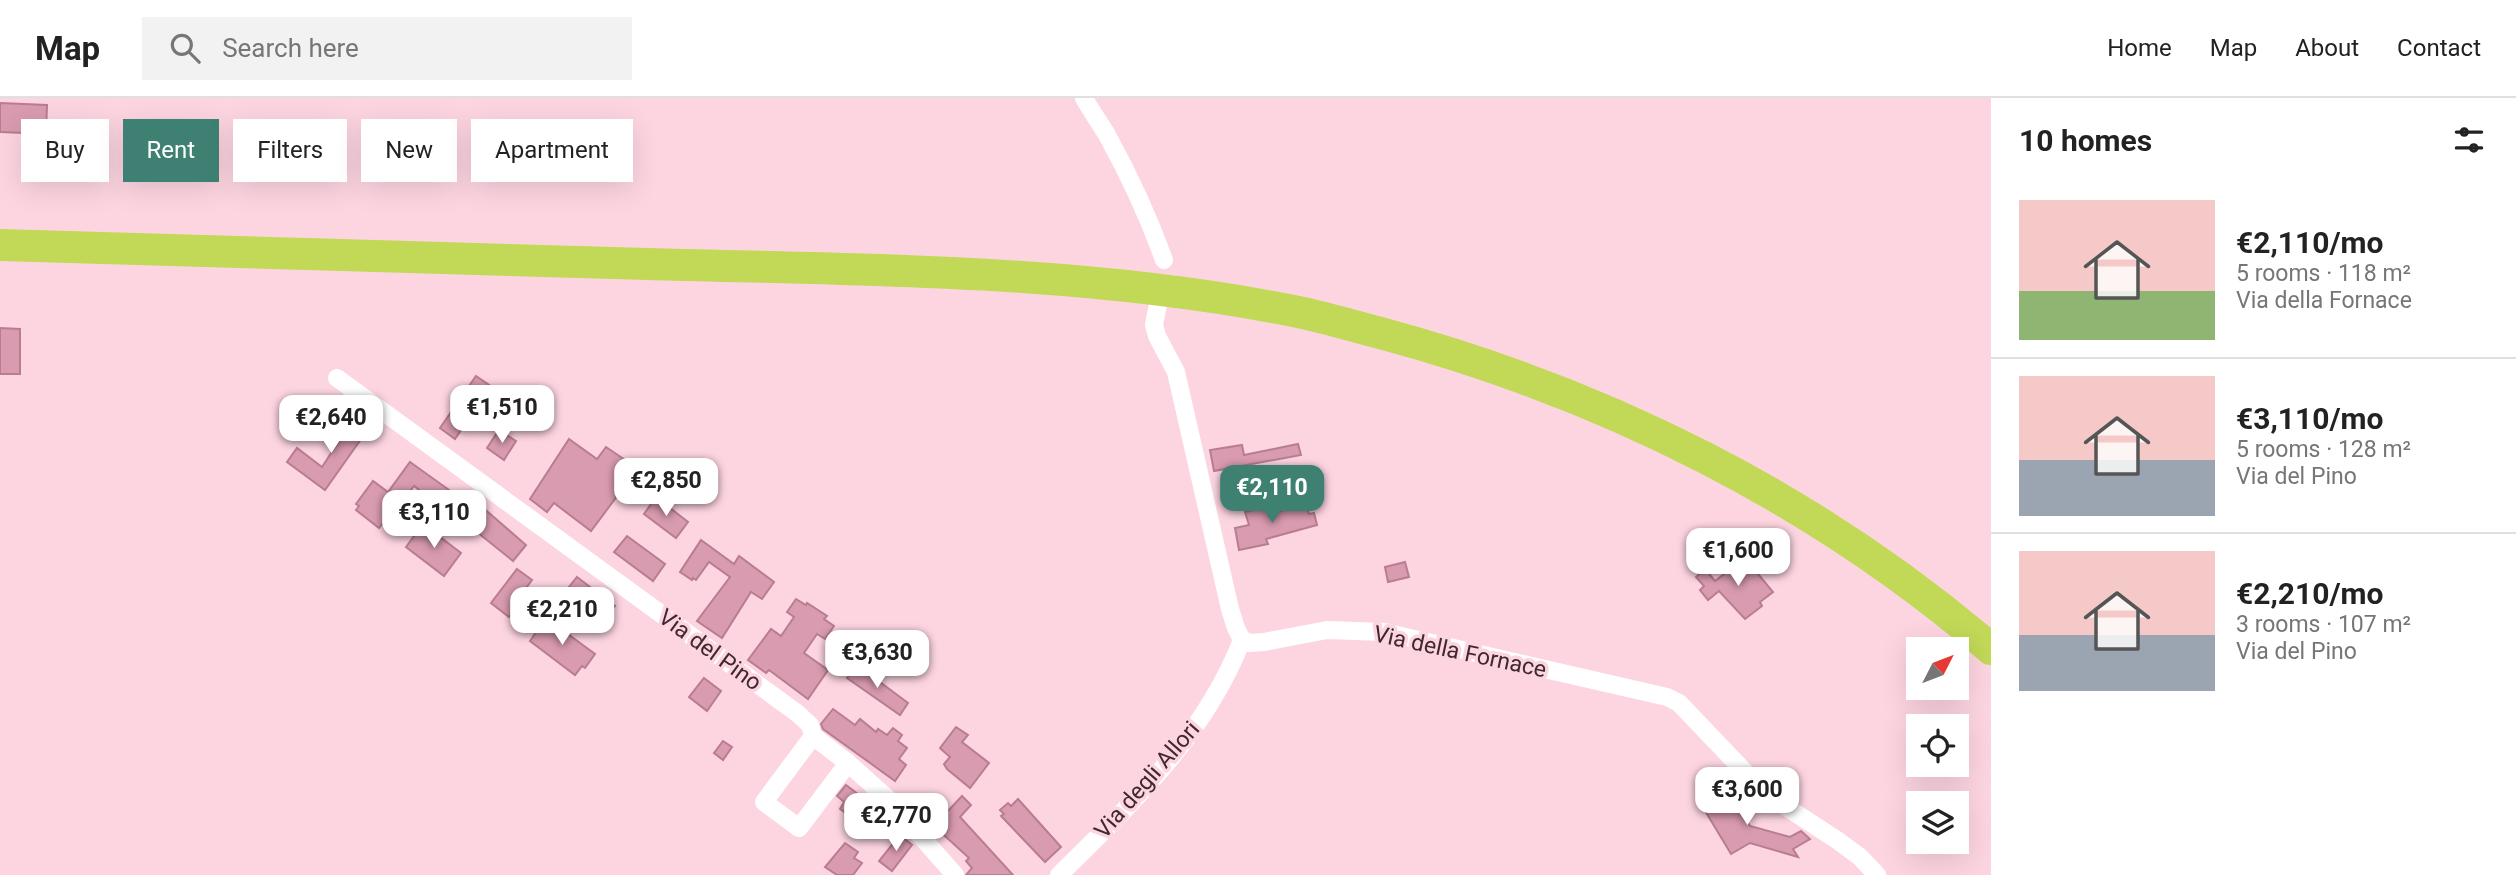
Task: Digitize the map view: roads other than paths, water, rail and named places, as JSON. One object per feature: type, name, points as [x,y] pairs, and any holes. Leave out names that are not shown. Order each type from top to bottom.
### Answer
[{"type":"highway","points":[[0,226],[910,252],[1214,288],[1314,296],[1428,325],[1569,373],[1680,423],[1814,496],[1931,576],[1991,624]]},
{"type":"highway","points":[[0,245],[933,272],[1099,274]]},
{"type":"highway","points":[[1214,288],[1489,365],[1661,435],[1737,474],[1809,516],[1874,559],[1991,649]]},
{"type":"street","points":[[1084,98],[1107,134],[1154,231],[1164,260]]},
{"type":"street","points":[[1158,303],[1154,325],[1157,336],[1177,372],[1230,609],[1242,640]]},
{"type":"street","name":"Via del Pino","points":[[337,378],[797,713],[810,725],[813,736],[848,762],[887,798],[955,875]]},
{"type":"street","name":"Via della Fornace","points":[[1242,640],[1250,643],[1264,642],[1327,629],[1384,632],[1667,697],[1679,703],[1766,794],[1837,840],[1860,857],[1877,875]]},
{"type":"street","name":"Via degli Allori","points":[[1059,875],[1177,753],[1216,697],[1242,640]]},
{"type":"street","points":[[813,736],[764,802],[799,828],[848,762]]}]
